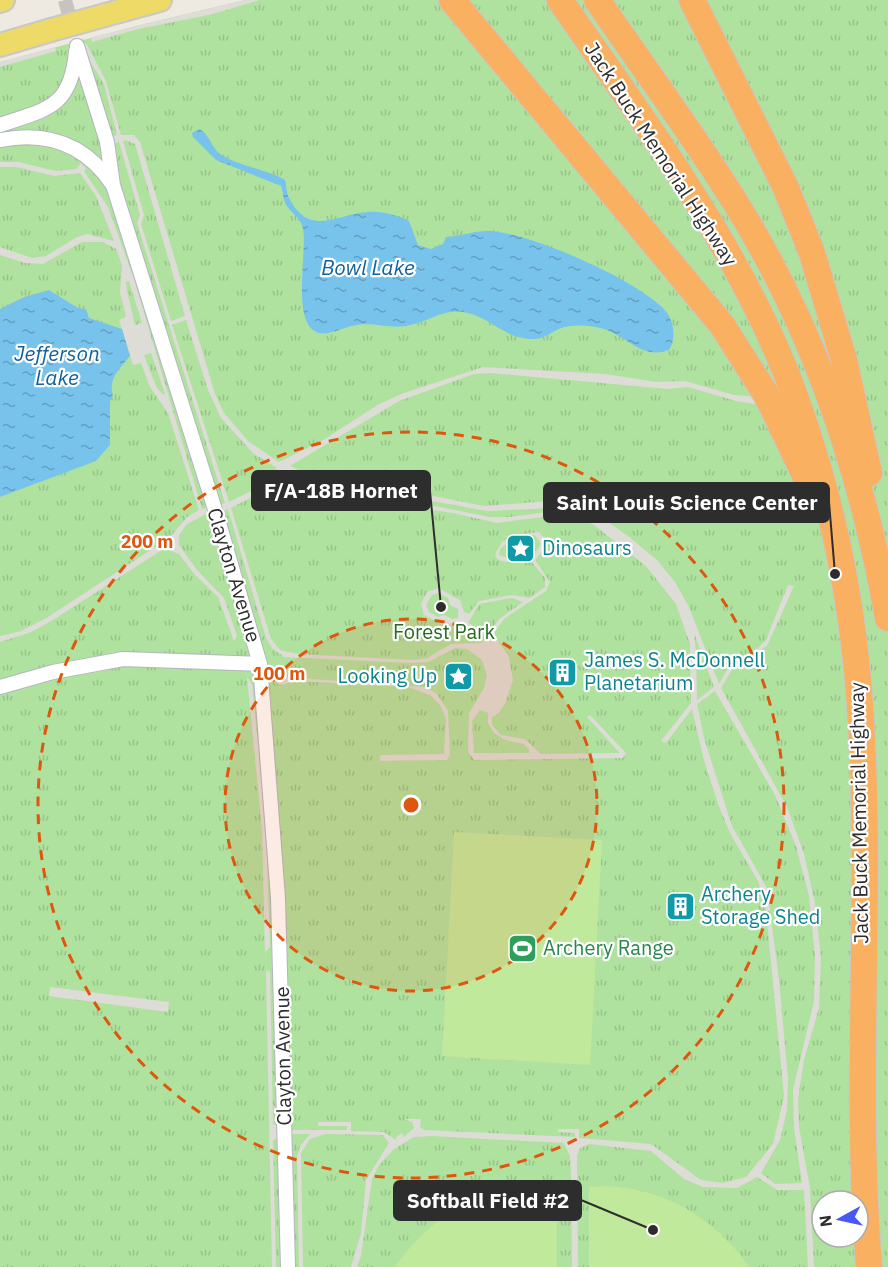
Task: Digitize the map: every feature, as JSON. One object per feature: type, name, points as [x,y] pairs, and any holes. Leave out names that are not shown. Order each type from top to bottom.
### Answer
[{"type":"highway","points":[[452,0],[616,195],[737,345],[782,425],[842,565]]},
{"type":"highway","name":"Jack Buck Memorial Highway","points":[[560,0],[694,197],[750,295],[796,399],[819,474],[842,565],[853,634],[861,720],[863,809],[861,1126],[869,1267]]},
{"type":"highway","name":"Jack Buck Memorial Highway","points":[[597,0],[740,210],[784,291],[835,414],[864,502],[888,618]]},
{"type":"highway","points":[[692,0],[786,188],[824,287],[861,430],[869,474],[877,560]]},
{"type":"main road","points":[[0,45],[160,0]]},
{"type":"street","name":"Clayton Avenue","points":[[0,125],[44,111],[62,98],[70,82],[77,46],[108,142],[113,185],[223,537],[260,664],[278,887],[288,1267]]},
{"type":"street","points":[[0,141],[32,136],[68,144],[97,165],[113,185]]},
{"type":"street","points":[[0,687],[63,669],[123,659],[260,664]]},
{"type":"green space","name":"Forest Park","points":[[245,0],[888,0],[888,1267],[0,1267],[0,62]]},
{"type":"green space","name":"Archery Range","points":[[454,832],[602,840],[590,1065],[442,1056]]},
{"type":"green space","points":[[530,1185],[557,1185],[557,1267],[395,1267],[422,1235],[453,1211],[489,1194]]},
{"type":"green space","points":[[607,1186],[649,1193],[688,1210],[721,1235],[749,1267],[589,1267],[589,1187]]},
{"type":"shaded area","points":[[245,0],[260,0],[209,15],[138,29],[92,42],[91,37]]},
{"type":"shaded area","points":[[86,43],[106,81],[121,135],[134,135],[140,142],[215,394],[224,413],[248,441],[279,462],[325,439],[379,404],[404,393],[483,367],[606,374],[656,382],[685,381],[734,395],[757,397],[761,405],[736,401],[688,387],[668,389],[490,373],[474,374],[399,401],[290,466],[325,481],[388,487],[484,506],[561,500],[583,505],[628,536],[657,560],[675,582],[689,607],[719,684],[731,663],[757,649],[766,640],[788,585],[794,586],[767,646],[736,663],[721,688],[787,807],[804,854],[815,903],[821,958],[819,1008],[804,1060],[798,1099],[799,1127],[810,1188],[810,1249],[813,1249],[814,1267],[808,1267],[804,1190],[777,1190],[757,1177],[737,1188],[703,1187],[684,1179],[651,1151],[589,1144],[580,1148],[577,1156],[578,1267],[572,1267],[570,1156],[564,1143],[432,1136],[414,1137],[394,1149],[379,1165],[372,1179],[361,1256],[357,1267],[351,1267],[361,1233],[366,1180],[389,1143],[383,1135],[326,1134],[310,1139],[301,1153],[303,1267],[299,1267],[297,1157],[300,1146],[310,1134],[292,1134],[292,1130],[347,1130],[347,1126],[318,1126],[318,1122],[351,1122],[351,1131],[384,1132],[396,1140],[396,1137],[402,1133],[404,1137],[414,1128],[412,1122],[404,1119],[421,1119],[420,1127],[424,1130],[575,1137],[575,1133],[558,1132],[558,1129],[579,1129],[579,1138],[651,1144],[701,1180],[723,1183],[746,1177],[773,1144],[784,1096],[765,900],[758,881],[731,835],[719,807],[704,760],[692,709],[666,743],[661,741],[691,703],[690,644],[676,604],[646,566],[594,525],[579,518],[559,515],[497,523],[453,513],[280,487],[263,491],[231,508],[271,639],[280,650],[298,654],[413,660],[427,658],[451,644],[481,643],[487,637],[459,623],[447,626],[424,615],[421,604],[427,592],[438,588],[460,600],[464,612],[469,614],[479,601],[512,595],[530,598],[545,587],[545,578],[531,561],[505,562],[497,559],[495,554],[502,542],[517,535],[539,532],[544,538],[544,549],[535,560],[550,582],[546,591],[505,618],[495,631],[495,636],[509,657],[513,680],[505,704],[497,715],[492,717],[492,725],[501,735],[525,739],[541,754],[620,753],[587,717],[590,715],[626,753],[623,758],[474,760],[468,752],[469,713],[484,688],[487,676],[482,660],[467,649],[455,648],[429,662],[410,663],[284,657],[272,648],[266,638],[228,509],[222,511],[220,505],[225,503],[137,223],[140,215],[119,142],[114,144],[112,137],[117,135],[104,84],[88,58],[83,44]],"holes":[[[123,141],[135,144],[185,316],[171,321],[141,224],[144,215]],[[186,320],[208,390],[221,418],[253,453],[277,468],[261,486],[229,502],[172,325]],[[284,471],[322,485],[383,492],[487,511],[572,507],[584,511],[601,523],[570,509],[510,517],[490,517],[425,504],[276,482]],[[535,535],[541,544],[534,555],[514,560],[499,555],[500,549],[509,542]],[[439,593],[448,598],[450,605],[458,609],[458,618],[452,619],[444,615],[438,617],[429,612],[426,605],[432,595]],[[512,598],[523,602],[498,620],[489,634],[468,623],[479,604]],[[694,633],[714,687],[697,700]],[[715,691],[775,795],[796,846],[809,896],[815,956],[814,1001],[793,1090],[794,1127],[802,1183],[775,1184],[761,1173],[780,1140],[787,1110],[788,1079],[779,980],[767,888],[732,826],[704,738],[697,704]],[[480,710],[488,713],[488,723],[494,733],[505,740],[524,744],[529,750],[529,753],[474,753],[472,721]]]},
{"type":"shaded area","points":[[55,47],[56,51],[0,67],[0,62]]},
{"type":"shaded area","points":[[0,162],[18,162],[56,171],[76,169],[81,163],[108,207],[134,279],[202,509],[207,508],[208,513],[187,524],[179,535],[179,545],[197,570],[224,598],[237,636],[234,641],[218,597],[195,575],[179,554],[165,548],[53,620],[31,632],[0,642],[0,636],[21,631],[48,617],[146,553],[171,536],[187,517],[199,510],[168,413],[150,387],[141,363],[133,365],[119,320],[126,317],[120,292],[122,265],[116,249],[103,242],[82,242],[43,264],[25,263],[0,255],[0,247],[32,258],[46,256],[77,237],[87,234],[114,241],[96,196],[80,173],[55,176],[16,167],[0,167]],"holes":[[[129,281],[142,323],[135,325],[127,291],[126,282]],[[151,353],[165,394],[164,395],[157,388],[144,355]]]},
{"type":"shaded area","points":[[247,677],[252,684],[266,828],[270,947],[265,952],[262,830]]},
{"type":"shaded area","points":[[284,677],[426,687],[437,694],[448,711],[450,755],[447,760],[380,761],[380,755],[444,754],[446,719],[440,705],[430,695],[408,687],[296,681],[281,685],[276,683]]},
{"type":"shaded area","points":[[266,970],[270,972],[273,1124],[277,1126],[278,1138],[273,1140],[276,1267],[272,1267]]},
{"type":"shaded area","points":[[50,987],[169,1002],[168,1012],[49,996]]},
{"type":"water","name":"Bowl Lake","points":[[199,129],[206,134],[216,150],[223,156],[285,180],[288,196],[297,210],[315,221],[368,212],[384,213],[409,221],[418,245],[431,249],[443,244],[446,237],[491,231],[532,240],[582,260],[649,296],[667,312],[674,334],[669,350],[651,352],[643,350],[604,329],[581,326],[564,327],[537,339],[524,338],[514,336],[473,314],[463,312],[448,312],[406,326],[359,325],[327,333],[317,332],[307,322],[302,298],[304,239],[302,225],[285,203],[281,186],[216,160],[193,137],[192,133]]},
{"type":"water","name":"Jefferson Lake","points":[[49,290],[78,308],[86,309],[89,318],[122,329],[130,356],[116,374],[112,384],[110,445],[96,461],[0,497],[0,309],[24,297]]},
{"type":"tunnel","points":[[65,0],[77,46]]},
{"type":"place","name":"Dinosaurs","points":[[521,548]]},
{"type":"place","name":"Saint Louis Science Center","points":[[835,574]]},
{"type":"place","name":"F/A-18B Hornet","points":[[441,607]]},
{"type":"place","name":"James S. McDonnell Planetarium","points":[[563,672]]},
{"type":"place","name":"Looking Up","points":[[458,676]]},
{"type":"place","name":"Archery Storage Shed","points":[[680,906]]},
{"type":"place","name":"Archery Range","points":[[522,948]]},
{"type":"place","name":"Softball Field #2","points":[[653,1230]]}]
